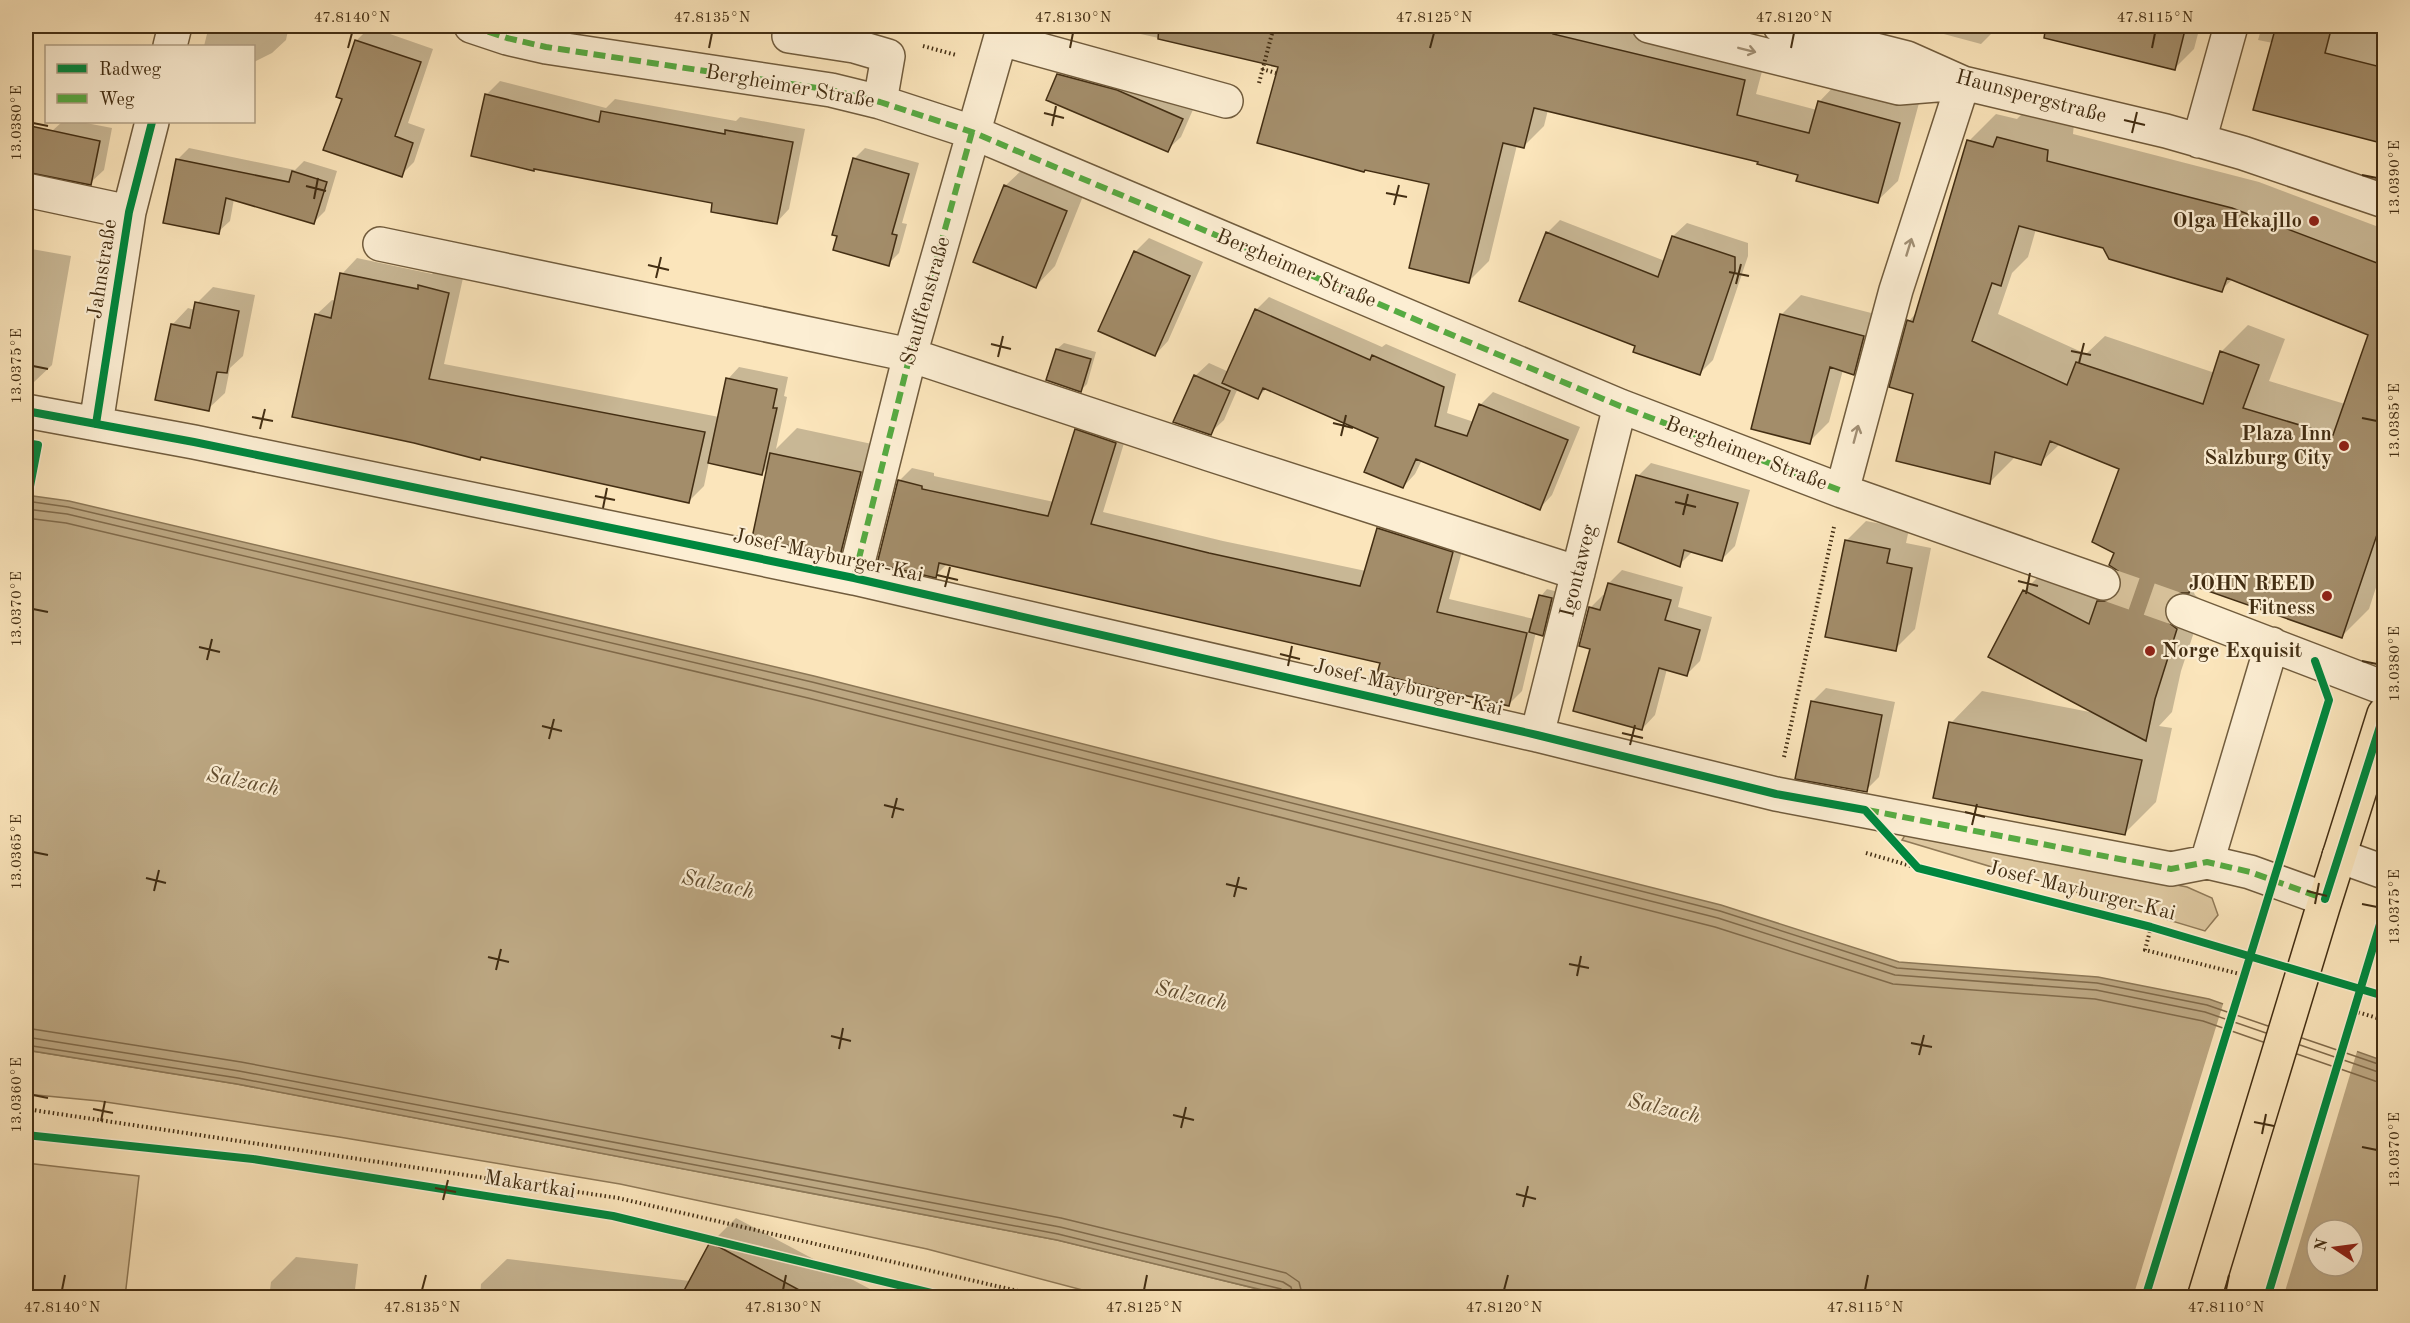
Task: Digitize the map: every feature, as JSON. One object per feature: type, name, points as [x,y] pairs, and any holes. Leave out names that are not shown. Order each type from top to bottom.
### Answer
[{"type":"main road","points":[[2204,1298],[2324,903],[2385,714]]},
{"type":"street","points":[[170,45],[175,26]]},
{"type":"street","name":"Bergheimer Straße","points":[[471,26],[507,38],[546,47],[831,90],[880,102],[972,132],[1620,406],[1842,491],[2103,583]]},
{"type":"street","points":[[1649,26],[1899,88],[1963,83],[1896,290],[1842,491]]},
{"type":"street","name":"Haunspergstraße","points":[[1780,26],[1867,36],[1907,58],[1963,83],[2199,141],[2385,201]]},
{"type":"street","points":[[2199,141],[2231,26]]},
{"type":"street","points":[[1003,32],[1226,100]]},
{"type":"street","name":"Stauffenstraße","points":[[854,578],[910,355],[972,132],[1003,32]]},
{"type":"street","points":[[789,36],[854,46],[888,56],[880,102]]},
{"type":"street","name":"Jahnstraße","points":[[96,424],[129,212],[152,123]]},
{"type":"street","points":[[26,190],[129,212]]},
{"type":"street","points":[[380,244],[910,355],[1578,573]]},
{"type":"street","name":"Igontaweg","points":[[1537,735],[1620,406]]},
{"type":"street","name":"Josef-Mayburger-Kai","points":[[26,411],[854,578],[1537,735],[1776,794],[2170,869],[2207,862],[2250,872],[2324,903]]},
{"type":"street","points":[[2183,611],[2385,688]]},
{"type":"street","points":[[2207,862],[2272,644]]},
{"type":"street","points":[[2339,856],[2385,872]]},
{"type":"path","points":[[1262,69],[1276,73]]},
{"type":"path","points":[[1776,794],[1842,491]]},
{"type":"path","points":[[2151,927],[2145,950],[2244,975]]},
{"type":"path","points":[[2241,986],[2247,965]]},
{"type":"path","points":[[2351,1023],[2357,1001]]},
{"type":"path","points":[[2354,1011],[2385,1020]]},
{"type":"shaded area","points":[[1907,832],[2187,887],[2212,898],[2218,915],[2205,931],[1902,840]]},
{"type":"shaded area","points":[[26,1050],[237,1084],[1057,1240],[1291,1297],[1109,1297],[927,1249],[620,1184],[339,1137],[99,1101],[26,1094]]},
{"type":"shaded area","points":[[26,1163],[139,1176],[125,1297],[26,1297]]},
{"type":"water","name":"Salzach","points":[[26,495],[69,501],[814,676],[1721,905],[1899,962],[2098,977],[2209,999],[2384,1061],[2384,1297],[1291,1297],[1057,1240],[237,1084],[26,1050]]},
{"type":"pier","points":[[2224,1001],[2358,1048],[2307,1218],[2305,1218],[2283,1298],[2133,1297]]},
{"type":"building","points":[[1159,26],[1555,26],[1553,34],[1745,80],[1737,115],[1809,133],[1818,101],[1900,123],[1878,203],[1796,181],[1798,175],[1757,164],[1758,162],[1534,108],[1524,148],[1503,143],[1469,283],[1409,268],[1429,184],[1365,170],[1364,172],[1257,143],[1278,67],[1158,39]]},
{"type":"building","points":[[2046,26],[2186,26],[2175,70],[2044,38]]},
{"type":"building","points":[[2276,26],[2332,26],[2325,53],[2385,68],[2385,144],[2253,110]]},
{"type":"building","points":[[355,40],[421,62],[395,136],[413,143],[402,177],[323,150],[342,99],[336,97]]},
{"type":"building","points":[[1057,74],[1117,90],[1183,119],[1168,152],[1046,100]]},
{"type":"building","points":[[485,94],[599,122],[601,111],[725,134],[725,130],[793,142],[777,224],[711,212],[712,203],[534,169],[534,171],[471,156]]},
{"type":"building","points":[[26,125],[100,141],[91,185],[26,172]]},
{"type":"building","points":[[1997,137],[2048,150],[2047,161],[2232,208],[2385,266],[2385,511],[2342,638],[2191,585],[2189,593],[2172,596],[2165,605],[2168,622],[2177,629],[2155,699],[2146,741],[1988,657],[2023,590],[2089,624],[2097,601],[2107,601],[2116,597],[2121,589],[2121,580],[2118,571],[2109,565],[2114,553],[2092,542],[2119,469],[2050,441],[2041,465],[1995,452],[1990,484],[1896,461],[1913,394],[1889,387],[1907,320],[1913,322],[1967,140],[1993,147]],"holes":[[[2019,226],[2103,248],[2109,259],[2222,292],[2227,278],[2368,335],[2333,435],[2243,408],[2259,365],[2220,351],[2203,404],[2076,362],[2067,385],[1972,341],[1992,283],[2001,286]]]},
{"type":"building","points":[[853,158],[909,174],[892,234],[897,235],[889,266],[833,250],[837,236],[832,235]]},
{"type":"building","points":[[176,159],[289,182],[292,171],[327,182],[314,224],[226,198],[219,234],[163,223]]},
{"type":"building","points":[[1004,185],[1067,211],[1036,288],[973,262]]},
{"type":"building","points":[[1546,232],[1658,277],[1672,236],[1735,257],[1735,271],[1700,375],[1633,352],[1635,346],[1519,301]]},
{"type":"building","points":[[1134,251],[1190,276],[1155,356],[1098,331]]},
{"type":"building","points":[[340,273],[418,289],[418,285],[449,293],[429,379],[705,432],[689,503],[481,457],[480,460],[414,443],[292,417],[315,314],[331,318]]},
{"type":"building","points":[[195,302],[239,311],[227,373],[217,372],[209,411],[155,400],[171,324],[190,328]]},
{"type":"building","points":[[1255,309],[1370,360],[1372,355],[1444,387],[1435,426],[1467,436],[1479,404],[1568,440],[1540,510],[1416,459],[1403,488],[1364,472],[1378,438],[1263,388],[1258,399],[1222,383]]},
{"type":"building","points":[[1780,314],[1864,336],[1854,375],[1830,367],[1810,444],[1751,429]]},
{"type":"building","points":[[1056,349],[1091,359],[1081,392],[1046,380]]},
{"type":"building","points":[[1194,375],[1230,391],[1211,435],[1173,422]]},
{"type":"building","points":[[726,378],[777,389],[773,408],[777,408],[762,475],[708,463]]},
{"type":"building","points":[[1075,429],[1116,443],[1091,524],[1360,586],[1377,528],[1453,552],[1437,612],[1527,633],[1509,706],[1377,674],[1380,663],[939,563],[936,578],[877,564],[898,480],[922,486],[922,489],[1048,516]]},
{"type":"building","points":[[770,453],[861,472],[840,556],[752,538]]},
{"type":"building","points":[[1636,475],[1738,503],[1722,561],[1684,550],[1680,567],[1618,542]]},
{"type":"building","points":[[1845,540],[1890,549],[1887,563],[1912,568],[1896,651],[1825,637]]},
{"type":"building","points":[[1608,583],[1671,600],[1665,620],[1700,630],[1687,676],[1659,668],[1642,730],[1573,711],[1590,649],[1579,646],[1589,607],[1600,610]]},
{"type":"building","points":[[1539,595],[1552,598],[1543,636],[1529,632]]},
{"type":"building","points":[[1811,701],[1882,715],[1867,792],[1795,779]]},
{"type":"building","points":[[1949,722],[2142,760],[2125,835],[1933,798]]},
{"type":"building","points":[[710,1242],[814,1298],[680,1298]]},
{"type":"tunnel","points":[[2103,583],[2183,611]]},
{"type":"marked path","points":[[471,26],[507,38],[546,47],[831,90],[880,102],[972,132],[1620,406],[1842,491]]},
{"type":"marked path","points":[[854,578],[910,355],[972,132]]},
{"type":"marked path","points":[[1867,810],[2171,869],[2207,862],[2250,872],[2325,899]]},
{"type":"cycle path","points":[[96,424],[129,212],[152,123]]},
{"type":"cycle path","points":[[26,411],[194,442],[854,578],[1537,735],[1776,794],[1865,810],[1918,868],[2151,927],[2384,996]]},
{"type":"cycle path","points":[[26,443],[38,445],[26,507]]},
{"type":"cycle path","points":[[2145,1298],[2329,700],[2315,661]]},
{"type":"cycle path","points":[[2325,899],[2384,714]]},
{"type":"cycle path","points":[[2267,1298],[2384,911]]},
{"type":"cycle path","name":"Makartkai","points":[[26,1135],[253,1159],[613,1216],[952,1298]]},
{"type":"place","name":"Olga Hekajllo","points":[[2314,221]]},
{"type":"place","name":"Plaza Inn Salzburg City","points":[[2344,446]]},
{"type":"place","name":"JOHN REED Fitness","points":[[2327,596]]},
{"type":"place","name":"Norge Exquisit","points":[[2150,651]]}]
